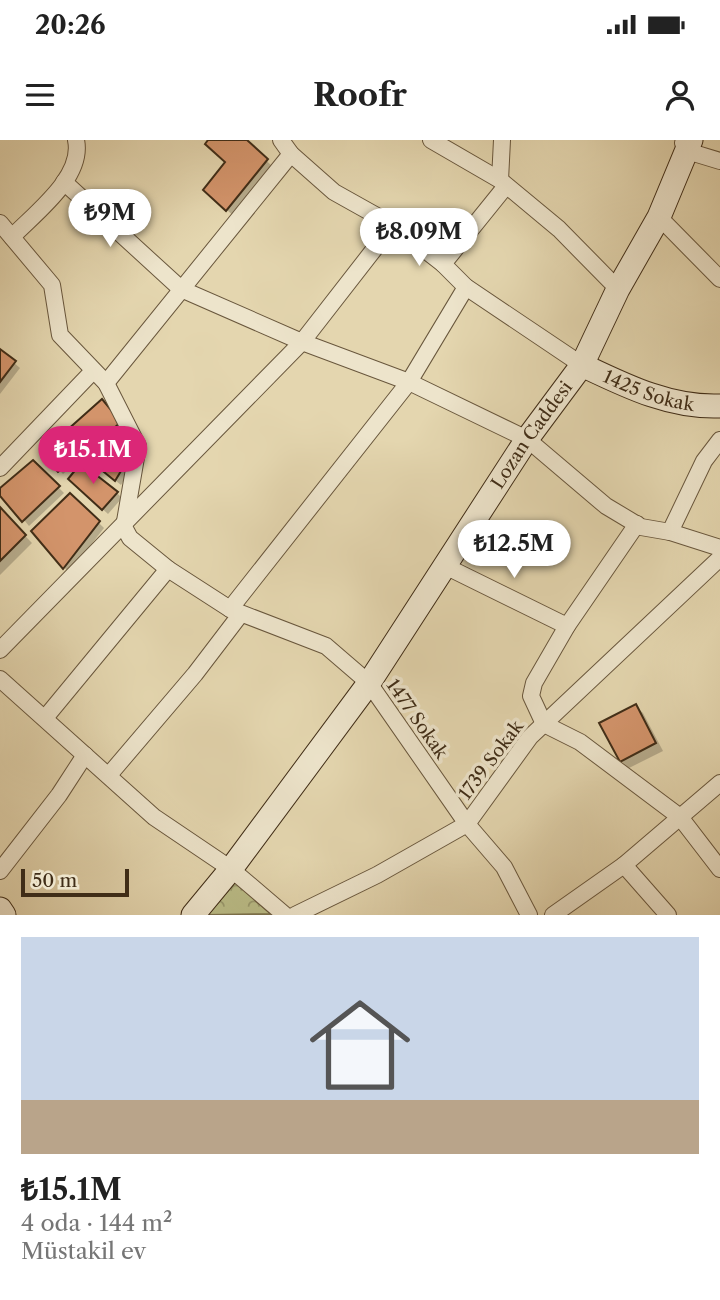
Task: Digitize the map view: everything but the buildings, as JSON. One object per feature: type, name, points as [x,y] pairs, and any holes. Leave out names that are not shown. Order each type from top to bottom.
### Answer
[{"type":"main road","name":"Lozan Caddesi","points":[[193,915],[231,869],[369,683],[527,439],[582,365],[618,289],[659,217],[687,144]]},
{"type":"main road","name":"1425 Sokak","points":[[582,365],[644,395],[706,407],[720,406]]},
{"type":"main road","points":[[0,909],[4,915]]},
{"type":"street","points":[[76,140],[78,151],[64,182],[4,228],[52,285],[60,335],[106,383],[138,446],[124,527]]},
{"type":"street","points":[[431,140],[503,183],[559,229],[618,289]]},
{"type":"street","points":[[443,264],[503,183],[502,140]]},
{"type":"street","points":[[687,144],[720,161]]},
{"type":"street","points":[[106,383],[181,289],[289,145],[334,192],[393,225],[443,264],[466,287],[582,365]]},
{"type":"street","points":[[64,182],[181,289],[302,342],[408,382],[527,439],[606,506],[637,524],[720,548]]},
{"type":"street","points":[[659,217],[720,279]]},
{"type":"street","points":[[0,650],[124,527],[302,342],[393,225]]},
{"type":"street","points":[[109,775],[194,674],[235,612],[408,382],[466,287]]},
{"type":"street","points":[[0,468],[93,371]]},
{"type":"street","points":[[670,532],[704,461],[720,440]]},
{"type":"street","points":[[637,524],[567,626],[534,683],[531,696],[544,724],[580,742],[680,817],[720,869]]},
{"type":"street","name":"1477 Sokak","points":[[124,527],[130,538],[168,569],[235,612],[326,646],[369,683],[467,824],[504,867],[522,912]]},
{"type":"street","name":"1739 Sokak","points":[[295,915],[377,875],[467,824],[530,737],[720,558]]},
{"type":"street","points":[[444,566],[567,626]]},
{"type":"street","points":[[45,718],[168,569]]},
{"type":"street","points":[[0,678],[155,817],[231,869],[285,915]]},
{"type":"street","points":[[0,871],[59,795],[85,755]]},
{"type":"street","points":[[553,915],[624,865],[720,783]]},
{"type":"street","points":[[624,865],[665,914]]},
{"type":"green space","points":[[235,882],[271,914],[207,915]]}]
